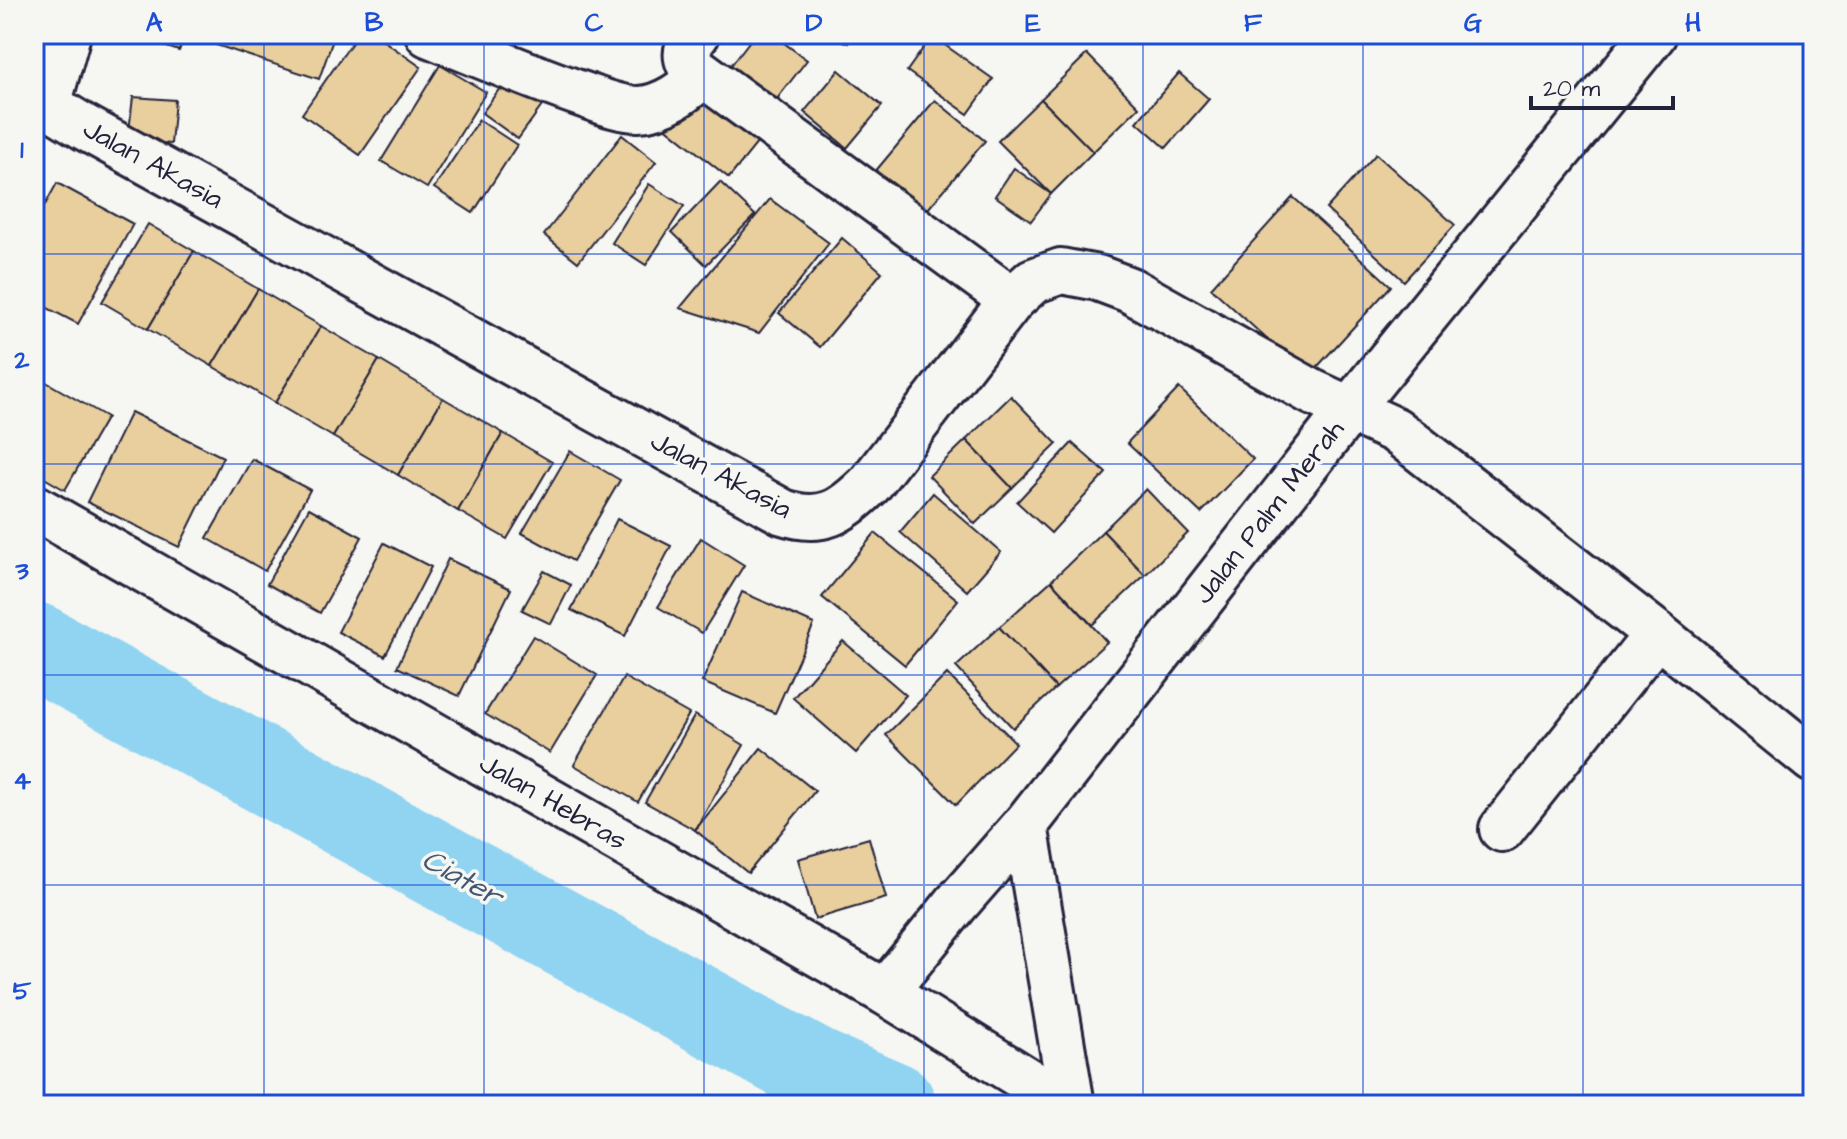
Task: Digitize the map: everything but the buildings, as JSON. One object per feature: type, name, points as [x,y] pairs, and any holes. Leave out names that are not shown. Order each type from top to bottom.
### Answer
[{"type":"street","points":[[41,103],[68,34]]},
{"type":"street","points":[[428,34],[541,81],[615,105],[638,109],[664,103],[685,91],[700,55],[1012,300]]},
{"type":"street","name":"Jalan Palm Merah","points":[[885,992],[1025,825],[1350,409],[1654,34]]},
{"type":"street","name":"Jalan Akasia","points":[[41,103],[769,504],[800,517],[826,517],[852,502],[870,484],[1012,300],[1033,281],[1061,271],[1098,278],[1130,290],[1312,392],[1395,430],[1813,760]]},
{"type":"street","name":"Jalan Hebras","points":[[34,507],[885,992],[1069,1105]]},
{"type":"street","points":[[1502,829],[1657,634]]},
{"type":"street","points":[[1025,825],[1069,1105]]},
{"type":"waterway","name":"Ciater","points":[[34,645],[815,1071],[893,1105]]}]
